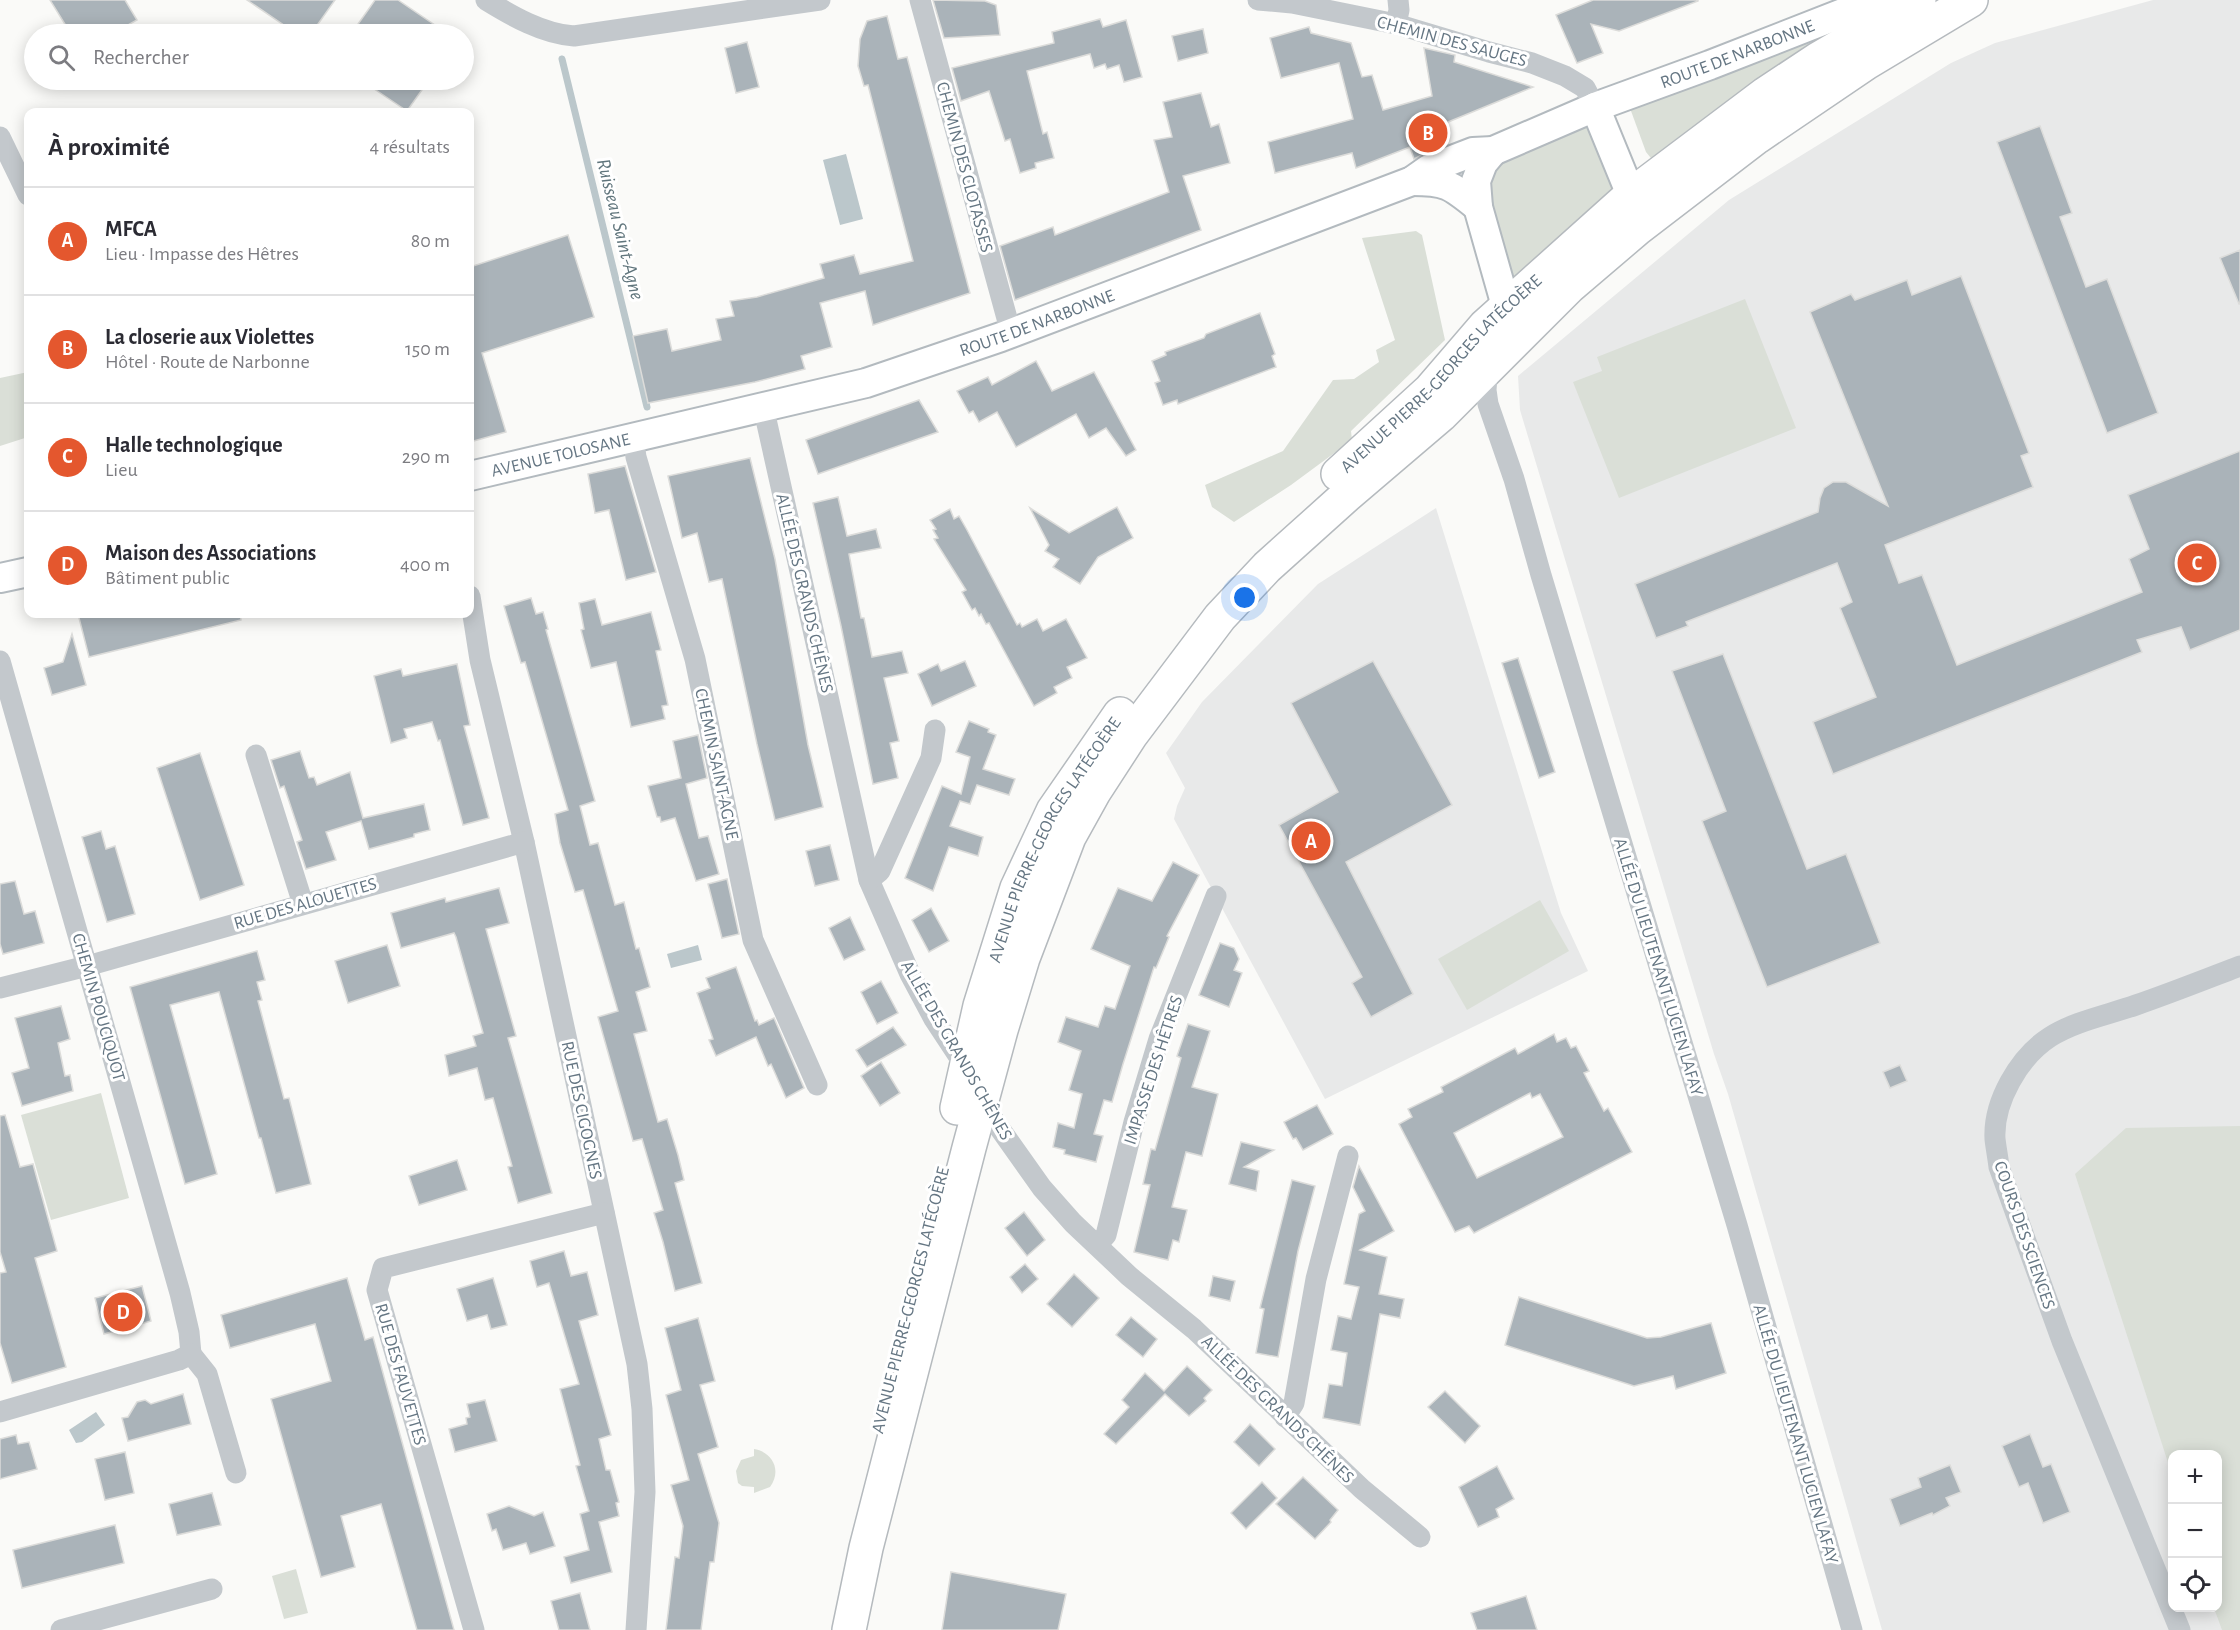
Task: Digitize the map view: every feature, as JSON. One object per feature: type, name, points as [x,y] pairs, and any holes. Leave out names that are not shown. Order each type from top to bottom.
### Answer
[{"type":"main road","name":"ROUTE DE NARBONNE","points":[[642,435],[866,383],[1011,333],[1412,181],[1429,169],[1473,153],[1493,151],[1595,107],[1876,0]]},
{"type":"main road","name":"AVENUE PIERRE-GEORGES LATÉCOÈRE","points":[[849,1630],[936,1237],[980,1006],[1017,888],[1053,811],[1077,772],[1135,692],[1222,585],[1314,496],[1430,390],[1485,326],[1506,306],[1631,195],[1765,94],[1818,59],[1919,0]]},
{"type":"main road","name":"AVENUE PIERRE-GEORGES LATÉCOÈRE","points":[[831,1630],[849,1544],[936,1237],[982,1099],[1023,958],[1069,837],[1094,792],[1131,735],[1220,617],[1267,567],[1441,415],[1569,287],[1637,229],[1757,137],[1866,63],[1971,0]]},
{"type":"main road","points":[[1595,107],[1631,195],[1636,211],[1637,229]]},
{"type":"main road","points":[[1493,151],[1483,163],[1476,182],[1478,207],[1506,306],[1536,320]]},
{"type":"main road","name":"ROUTE DE NARBONNE","points":[[1412,181],[1440,181],[1458,191],[1478,207]]},
{"type":"main road","name":"AVENUE TOLOSANE","points":[[474,475],[642,435]]},
{"type":"main road","points":[[0,578],[24,573]]},
{"type":"street","points":[[486,0],[534,25],[562,35],[595,34],[820,0]]},
{"type":"street","name":"CHEMIN DES CLOTASSES","points":[[920,0],[1011,333]]},
{"type":"street","name":"CHEMIN DES SAUGES","points":[[1258,0],[1292,3],[1396,24],[1532,63],[1564,76],[1585,88],[1595,107]]},
{"type":"street","points":[[1396,24],[1399,10],[1398,0]]},
{"type":"street","points":[[1918,32],[1926,13],[1927,0]]},
{"type":"street","points":[[0,137],[24,187]]},
{"type":"street","name":"ALLÉE DU LIEUTENANT LUCIEN LAFAY","points":[[1506,306],[1486,370],[1488,404],[1514,479],[1547,596],[1737,1224],[1852,1630]]},
{"type":"street","name":"ALLÉE DES GRANDS CHÊNES","points":[[763,406],[868,880],[910,974],[934,1019],[967,1069],[993,1119],[1042,1188],[1073,1223],[1129,1276],[1194,1329],[1362,1489],[1420,1537]]},
{"type":"street","name":"CHEMIN SAINT-AGNE","points":[[642,435],[636,457],[695,659],[753,940],[817,1085]]},
{"type":"street","name":"RUE DES CIGOGNES","points":[[473,618],[480,660],[524,842],[637,1364],[642,1409],[645,1491],[636,1630]]},
{"type":"street","name":"CHEMIN POUCIQUOT","points":[[0,661],[180,1293],[189,1332],[191,1354]]},
{"type":"street","points":[[868,880],[880,871],[894,840],[930,758],[935,730]]},
{"type":"street","points":[[256,755],[303,904]]},
{"type":"street","name":"RUE DES ALOUETTES","points":[[0,988],[87,966],[524,842]]},
{"type":"street","name":"IMPASSE DES HÊTRES","points":[[1097,1245],[1106,1235],[1134,1122],[1159,1039],[1216,896]]},
{"type":"street","name":"COURS DES SCIENCES","points":[[2180,1630],[2062,1341],[1999,1167],[1995,1137],[1999,1111],[2009,1084],[2025,1060],[2050,1037],[2090,1020],[2192,986],[2240,966]]},
{"type":"street","points":[[1285,1417],[1294,1403],[1316,1279],[1348,1155]]},
{"type":"street","name":"RUE DES FAUVETTES","points":[[474,1630],[377,1290],[383,1268],[604,1213]]},
{"type":"street","points":[[0,1412],[92,1386],[191,1354],[207,1374],[236,1473]]},
{"type":"street","points":[[61,1630],[212,1589]]},
{"type":"shaded area","points":[[2153,0],[2240,0],[2240,1630],[1882,1630],[1728,1094],[1520,410],[1518,376],[1729,200],[1951,63],[1995,43]]},
{"type":"shaded area","points":[[1865,10],[1655,163],[1646,152],[1627,100]]},
{"type":"shaded area","points":[[1586,126],[1592,127],[1615,193],[1518,279],[1513,277],[1486,179],[1489,167]]},
{"type":"shaded area","points":[[846,154],[863,219],[840,225],[823,160]]},
{"type":"shaded area","points":[[1416,231],[1422,235],[1445,340],[1351,431],[1352,440],[1291,485],[1234,522],[1212,507],[1205,485],[1283,451],[1333,380],[1354,379],[1379,362],[1376,350],[1395,340],[1362,238]]},
{"type":"shaded area","points":[[1745,299],[1796,428],[1619,498],[1573,382],[1602,371],[1597,357]]},
{"type":"shaded area","points":[[24,373],[24,438],[0,446],[0,378]]},
{"type":"shaded area","points":[[1436,508],[1561,913],[1588,971],[1325,1099],[1174,819],[1185,788],[1166,753],[1202,702],[1318,584]]},
{"type":"shaded area","points":[[1540,900],[1569,951],[1467,1010],[1438,959]]},
{"type":"shaded area","points":[[698,945],[702,960],[671,968],[667,954]]},
{"type":"shaded area","points":[[101,1093],[129,1198],[51,1220],[21,1115]]},
{"type":"shaded area","points":[[2240,1126],[2240,1630],[2222,1630],[2215,1612],[2222,1612],[2222,1450],[2168,1450],[2168,1463],[2075,1174],[2126,1128]]},
{"type":"shaded area","points":[[96,1412],[105,1425],[82,1442],[76,1443],[69,1430]]},
{"type":"shaded area","points":[[754,1449],[771,1458],[775,1475],[770,1487],[754,1493],[754,1487],[742,1486],[738,1483],[736,1471],[741,1460],[754,1456]]},
{"type":"shaded area","points":[[296,1569],[308,1613],[284,1619],[272,1576]]},
{"type":"building","points":[[50,0],[125,0],[137,20],[130,24],[65,24]]},
{"type":"building","points":[[247,0],[335,0],[318,24],[282,24]]},
{"type":"building","points":[[375,0],[398,0],[433,24],[358,24]]},
{"type":"building","points":[[933,0],[985,1],[996,5],[1000,35],[944,38]]},
{"type":"building","points":[[1593,0],[1698,1],[1619,31],[1591,24],[1603,53],[1577,63],[1556,15]]},
{"type":"building","points":[[887,16],[898,59],[907,57],[970,293],[873,325],[865,291],[820,303],[832,347],[801,356],[805,369],[755,382],[648,403],[633,336],[667,329],[672,351],[721,340],[716,319],[734,316],[730,301],[757,297],[824,278],[820,264],[854,255],[860,274],[913,261],[868,85],[864,86],[858,66],[860,39],[867,21]]},
{"type":"building","points":[[1100,19],[1103,27],[1126,20],[1142,77],[1124,82],[1119,65],[1107,69],[1105,64],[1094,68],[1090,54],[1027,71],[1043,134],[1047,132],[1054,158],[1035,163],[1036,168],[1020,173],[1010,139],[1005,141],[989,91],[961,101],[952,68],[1054,43],[1052,32]]},
{"type":"building","points":[[1309,27],[1311,33],[1351,43],[1362,77],[1372,75],[1383,110],[1432,96],[1424,48],[1455,55],[1454,62],[1533,87],[1436,127],[1439,137],[1429,140],[1432,150],[1414,159],[1410,147],[1356,168],[1352,153],[1275,173],[1268,142],[1353,119],[1339,63],[1281,78],[1270,38]]},
{"type":"building","points":[[1203,29],[1208,53],[1178,61],[1172,36]]},
{"type":"building","points":[[747,42],[759,87],[736,93],[725,48]]},
{"type":"building","points":[[376,90],[422,90],[409,108],[403,108]]},
{"type":"building","points":[[1201,93],[1211,127],[1219,124],[1230,163],[1183,176],[1201,230],[1015,300],[1000,246],[1053,227],[1055,235],[1169,192],[1154,140],[1172,137],[1163,102]]},
{"type":"building","points":[[2040,126],[2072,213],[2060,217],[2086,287],[2107,279],[2158,413],[2107,433],[1997,142]]},
{"type":"building","points":[[568,235],[594,317],[482,353],[506,432],[474,441],[474,266]]},
{"type":"building","points":[[2240,250],[2240,304],[2239,304],[2220,258]]},
{"type":"building","points":[[1961,276],[2029,453],[2021,456],[2033,487],[1885,545],[1899,583],[1922,575],[1957,665],[2142,592],[2129,559],[2149,549],[2128,495],[2240,451],[2240,630],[2190,650],[2181,627],[2137,640],[2142,652],[1833,774],[1813,722],[1876,697],[1840,608],[1852,602],[1837,563],[1686,622],[1688,626],[1656,638],[1635,584],[1818,512],[1824,488],[1833,482],[1846,482],[1888,506],[1810,312],[1851,294],[1855,300],[1907,280],[1912,295]]},
{"type":"building","points":[[1260,313],[1275,354],[1272,356],[1276,367],[1178,404],[1177,400],[1163,405],[1155,383],[1160,381],[1152,361],[1166,355],[1165,352],[1204,338],[1206,334]]},
{"type":"building","points":[[1036,361],[1052,391],[1094,372],[1136,450],[1126,456],[1106,428],[1089,438],[1076,414],[1016,447],[997,412],[979,422],[973,411],[969,413],[957,391],[988,377],[992,385]]},
{"type":"building","points":[[919,400],[938,432],[818,474],[806,440]]},
{"type":"building","points":[[750,458],[775,559],[808,745],[823,807],[775,820],[722,579],[709,582],[697,533],[682,538],[668,476]]},
{"type":"building","points":[[625,466],[656,572],[626,580],[609,510],[595,513],[588,474]]},
{"type":"building","points":[[838,497],[847,536],[876,529],[881,548],[849,554],[861,618],[864,618],[872,657],[902,651],[908,673],[884,678],[899,741],[890,743],[898,778],[873,784],[813,503]]},
{"type":"building","points":[[1117,507],[1133,538],[1098,557],[1080,584],[1053,567],[1059,559],[1045,551],[1049,545],[1030,508],[1069,533]]},
{"type":"building","points":[[950,509],[954,519],[959,516],[1017,625],[1020,623],[1022,627],[1037,619],[1043,631],[1066,619],[1087,658],[1067,667],[1072,678],[1054,687],[1057,693],[1034,706],[989,623],[986,624],[975,608],[972,610],[962,592],[966,590],[934,539],[938,538],[933,530],[936,529],[930,520]]},
{"type":"building","points":[[531,598],[536,614],[543,612],[548,629],[546,630],[595,801],[580,806],[590,845],[598,843],[615,905],[624,902],[636,949],[639,948],[650,987],[636,992],[647,1031],[634,1034],[658,1122],[667,1119],[678,1155],[684,1180],[675,1183],[702,1283],[675,1291],[654,1213],[663,1210],[642,1139],[633,1141],[598,1017],[618,1011],[583,890],[575,892],[560,843],[555,814],[568,810],[525,662],[521,663],[504,606]]},
{"type":"building","points":[[595,599],[602,625],[651,612],[661,650],[656,651],[668,705],[662,706],[665,719],[631,727],[616,662],[591,668],[581,630],[584,629],[579,603]]},
{"type":"building","points":[[79,618],[241,618],[241,620],[89,657]]},
{"type":"building","points":[[72,634],[86,685],[52,695],[44,668],[63,662]]},
{"type":"building","points":[[1723,654],[1807,869],[1846,854],[1880,943],[1767,987],[1702,821],[1726,811],[1672,671]]},
{"type":"building","points":[[1518,658],[1555,772],[1539,778],[1502,663]]},
{"type":"building","points":[[965,661],[976,686],[932,706],[918,674],[938,664],[941,671]]},
{"type":"building","points":[[1373,661],[1452,805],[1346,862],[1413,994],[1371,1017],[1352,983],[1362,977],[1279,825],[1338,792],[1291,703]]},
{"type":"building","points":[[457,664],[470,725],[464,726],[489,818],[463,825],[440,740],[438,741],[432,722],[404,729],[407,738],[391,743],[374,676],[401,669],[403,676]]},
{"type":"building","points":[[969,721],[989,729],[988,732],[996,735],[983,769],[1015,779],[1009,795],[977,785],[970,804],[960,801],[950,826],[983,837],[978,856],[949,847],[933,891],[905,878],[942,786],[961,794],[970,757],[956,752]]},
{"type":"building","points":[[698,735],[707,778],[686,784],[699,838],[708,836],[719,874],[696,881],[675,818],[661,822],[660,817],[657,817],[648,786],[681,778],[673,741]]},
{"type":"building","points":[[300,751],[309,778],[314,777],[317,785],[350,772],[363,818],[424,804],[430,830],[414,834],[414,837],[369,849],[361,821],[326,832],[336,860],[306,869],[297,842],[302,840],[284,786],[280,788],[271,760]]},
{"type":"building","points":[[200,753],[244,885],[200,900],[157,768]]},
{"type":"building","points":[[101,831],[106,849],[115,846],[135,914],[107,922],[82,837]]},
{"type":"building","points":[[830,845],[839,880],[815,886],[806,851]]},
{"type":"building","points":[[1173,862],[1199,875],[1167,936],[1169,937],[1156,968],[1154,967],[1112,1102],[1104,1100],[1094,1134],[1103,1136],[1096,1162],[1064,1154],[1065,1150],[1053,1147],[1058,1123],[1074,1128],[1082,1094],[1069,1090],[1081,1051],[1058,1042],[1066,1017],[1098,1027],[1105,1006],[1115,1009],[1130,966],[1091,949],[1118,888],[1152,901]]},
{"type":"building","points":[[727,879],[739,934],[722,938],[708,884]]},
{"type":"building","points":[[15,881],[24,914],[35,911],[44,943],[3,954],[0,944],[0,884]]},
{"type":"building","points":[[499,888],[509,923],[486,929],[516,1036],[508,1038],[552,1193],[518,1203],[508,1167],[512,1166],[493,1098],[485,1100],[477,1068],[449,1076],[445,1055],[476,1046],[473,1036],[483,1033],[456,937],[454,933],[401,948],[391,913],[445,898],[446,902]]},
{"type":"building","points":[[931,908],[949,941],[929,952],[912,920]]},
{"type":"building","points":[[850,917],[865,950],[844,960],[829,928]]},
{"type":"building","points":[[1220,943],[1234,948],[1239,959],[1234,970],[1242,973],[1229,1007],[1199,995]]},
{"type":"building","points":[[387,945],[400,986],[348,1003],[335,961]]},
{"type":"building","points":[[257,951],[265,980],[257,982],[262,1000],[258,1001],[284,1099],[289,1098],[311,1184],[276,1193],[219,992],[170,1005],[217,1174],[185,1184],[130,987]]},
{"type":"building","points":[[736,967],[755,1021],[757,1020],[759,1025],[774,1018],[804,1088],[786,1098],[771,1064],[768,1066],[756,1037],[716,1056],[709,1040],[713,1039],[697,993],[710,988],[706,978]]},
{"type":"building","points":[[881,981],[898,1013],[877,1024],[861,992]]},
{"type":"building","points":[[61,1006],[70,1039],[58,1043],[65,1076],[70,1075],[73,1091],[22,1106],[12,1073],[29,1068],[15,1018]]},
{"type":"building","points":[[1188,1024],[1210,1031],[1192,1087],[1218,1094],[1202,1156],[1186,1152],[1172,1207],[1187,1210],[1179,1242],[1173,1240],[1168,1260],[1134,1252],[1150,1185],[1143,1184],[1151,1149],[1155,1150],[1181,1058],[1177,1056]]},
{"type":"building","points":[[893,1027],[906,1045],[867,1067],[856,1050]]},
{"type":"building","points":[[1554,1034],[1557,1042],[1566,1038],[1571,1048],[1576,1046],[1589,1071],[1584,1073],[1604,1111],[1608,1108],[1632,1152],[1474,1233],[1469,1226],[1455,1232],[1399,1124],[1412,1117],[1408,1109],[1443,1092],[1441,1087],[1515,1048],[1518,1054]],"holes":[[[1530,1093],[1532,1098],[1540,1094],[1563,1137],[1477,1178],[1454,1133]]]},
{"type":"building","points":[[881,1062],[900,1093],[880,1106],[861,1076]]},
{"type":"building","points":[[1900,1065],[1907,1081],[1890,1088],[1883,1072]]},
{"type":"building","points":[[1317,1105],[1333,1134],[1303,1150],[1296,1138],[1293,1139],[1284,1122]]},
{"type":"building","points":[[5,1115],[20,1167],[33,1164],[57,1251],[35,1258],[66,1367],[12,1383],[0,1343],[0,1273],[6,1272],[0,1252],[0,1116]]},
{"type":"building","points":[[1241,1142],[1274,1150],[1244,1167],[1259,1171],[1256,1191],[1229,1184]]},
{"type":"building","points":[[457,1160],[467,1190],[419,1205],[409,1176]]},
{"type":"building","points":[[1359,1166],[1394,1231],[1360,1250],[1387,1257],[1379,1294],[1404,1299],[1400,1318],[1380,1314],[1360,1425],[1323,1418],[1329,1384],[1342,1386],[1347,1353],[1331,1350],[1338,1316],[1351,1319],[1359,1287],[1344,1284],[1359,1214],[1365,1211],[1353,1187]]},
{"type":"building","points":[[1292,1180],[1315,1186],[1298,1251],[1278,1357],[1256,1353],[1264,1309],[1260,1308]]},
{"type":"building","points":[[1024,1212],[1045,1240],[1027,1256],[1005,1228]]},
{"type":"building","points":[[564,1251],[571,1276],[587,1272],[598,1315],[579,1321],[611,1435],[599,1439],[606,1470],[610,1470],[619,1502],[616,1503],[619,1516],[599,1522],[612,1572],[571,1583],[564,1557],[589,1550],[580,1514],[589,1511],[576,1466],[580,1465],[560,1389],[579,1384],[549,1283],[537,1287],[530,1261]]},
{"type":"building","points":[[1025,1264],[1038,1279],[1022,1293],[1010,1277]]},
{"type":"building","points":[[1074,1274],[1099,1298],[1072,1327],[1047,1304]]},
{"type":"building","points":[[1213,1276],[1235,1281],[1230,1301],[1209,1296]]},
{"type":"building","points":[[347,1278],[365,1340],[373,1337],[454,1630],[417,1630],[381,1504],[341,1516],[355,1567],[321,1577],[271,1399],[331,1381],[315,1324],[230,1348],[221,1315]]},
{"type":"building","points":[[493,1278],[507,1325],[491,1329],[487,1315],[467,1321],[457,1289]]},
{"type":"building","points":[[142,1286],[151,1321],[104,1334],[95,1298]]},
{"type":"building","points":[[1519,1297],[1647,1338],[1661,1337],[1711,1323],[1726,1373],[1676,1389],[1673,1376],[1634,1386],[1505,1345]]},
{"type":"building","points":[[1131,1317],[1157,1339],[1143,1357],[1116,1335]]},
{"type":"building","points":[[698,1318],[715,1381],[700,1385],[718,1447],[698,1454],[719,1523],[714,1562],[710,1562],[701,1630],[666,1630],[675,1557],[679,1558],[683,1526],[671,1485],[689,1480],[666,1395],[681,1390],[665,1328]]},
{"type":"building","points":[[1187,1366],[1212,1390],[1204,1398],[1206,1401],[1189,1416],[1165,1394],[1116,1444],[1104,1434],[1129,1407],[1122,1400],[1145,1373],[1164,1391]]},
{"type":"building","points":[[1445,1391],[1480,1426],[1465,1443],[1428,1407]]},
{"type":"building","points":[[183,1394],[191,1424],[128,1441],[122,1418],[128,1417],[137,1402],[145,1400],[151,1404]]},
{"type":"building","points":[[485,1400],[497,1441],[455,1452],[449,1429],[467,1424],[466,1418],[470,1417],[467,1404]]},
{"type":"building","points":[[1250,1424],[1275,1449],[1259,1466],[1234,1442]]},
{"type":"building","points":[[2030,1434],[2043,1467],[2051,1464],[2070,1512],[2043,1523],[2028,1483],[2019,1487],[2002,1446]]},
{"type":"building","points":[[16,1435],[18,1444],[29,1442],[37,1469],[0,1479],[0,1439]]},
{"type":"building","points":[[125,1452],[134,1493],[105,1500],[95,1459]]},
{"type":"building","points":[[1950,1465],[1961,1492],[1946,1498],[1950,1506],[1933,1515],[1932,1513],[1900,1526],[1890,1499],[1921,1487],[1918,1478]]},
{"type":"building","points":[[1497,1466],[1514,1499],[1496,1509],[1499,1517],[1478,1527],[1459,1487]]},
{"type":"building","points":[[1303,1477],[1338,1510],[1330,1520],[1331,1522],[1315,1539],[1276,1504]]},
{"type":"building","points":[[1262,1482],[1277,1498],[1246,1529],[1231,1513]]},
{"type":"building","points":[[212,1493],[221,1525],[177,1535],[169,1504]]},
{"type":"building","points":[[509,1506],[534,1516],[543,1512],[555,1546],[530,1554],[526,1543],[503,1550],[496,1529],[492,1531],[487,1514]]},
{"type":"building","points":[[115,1525],[124,1563],[22,1588],[13,1550]]},
{"type":"building","points":[[951,1572],[1066,1594],[1058,1630],[942,1630]]},
{"type":"building","points":[[580,1593],[590,1630],[559,1630],[551,1601]]},
{"type":"building","points":[[1526,1596],[1537,1630],[1477,1630],[1471,1613]]},
{"type":"waterway","name":"Ruisseau Saint-Agne","points":[[562,59],[647,407]]},
{"type":"place","name":"La closerie aux Violettes","points":[[1428,133]]},
{"type":"place","name":"Halle technologique","points":[[2197,563]]},
{"type":"place","name":"MFCA","points":[[1311,841]]},
{"type":"place","name":"Maison des Associations","points":[[123,1312]]}]
